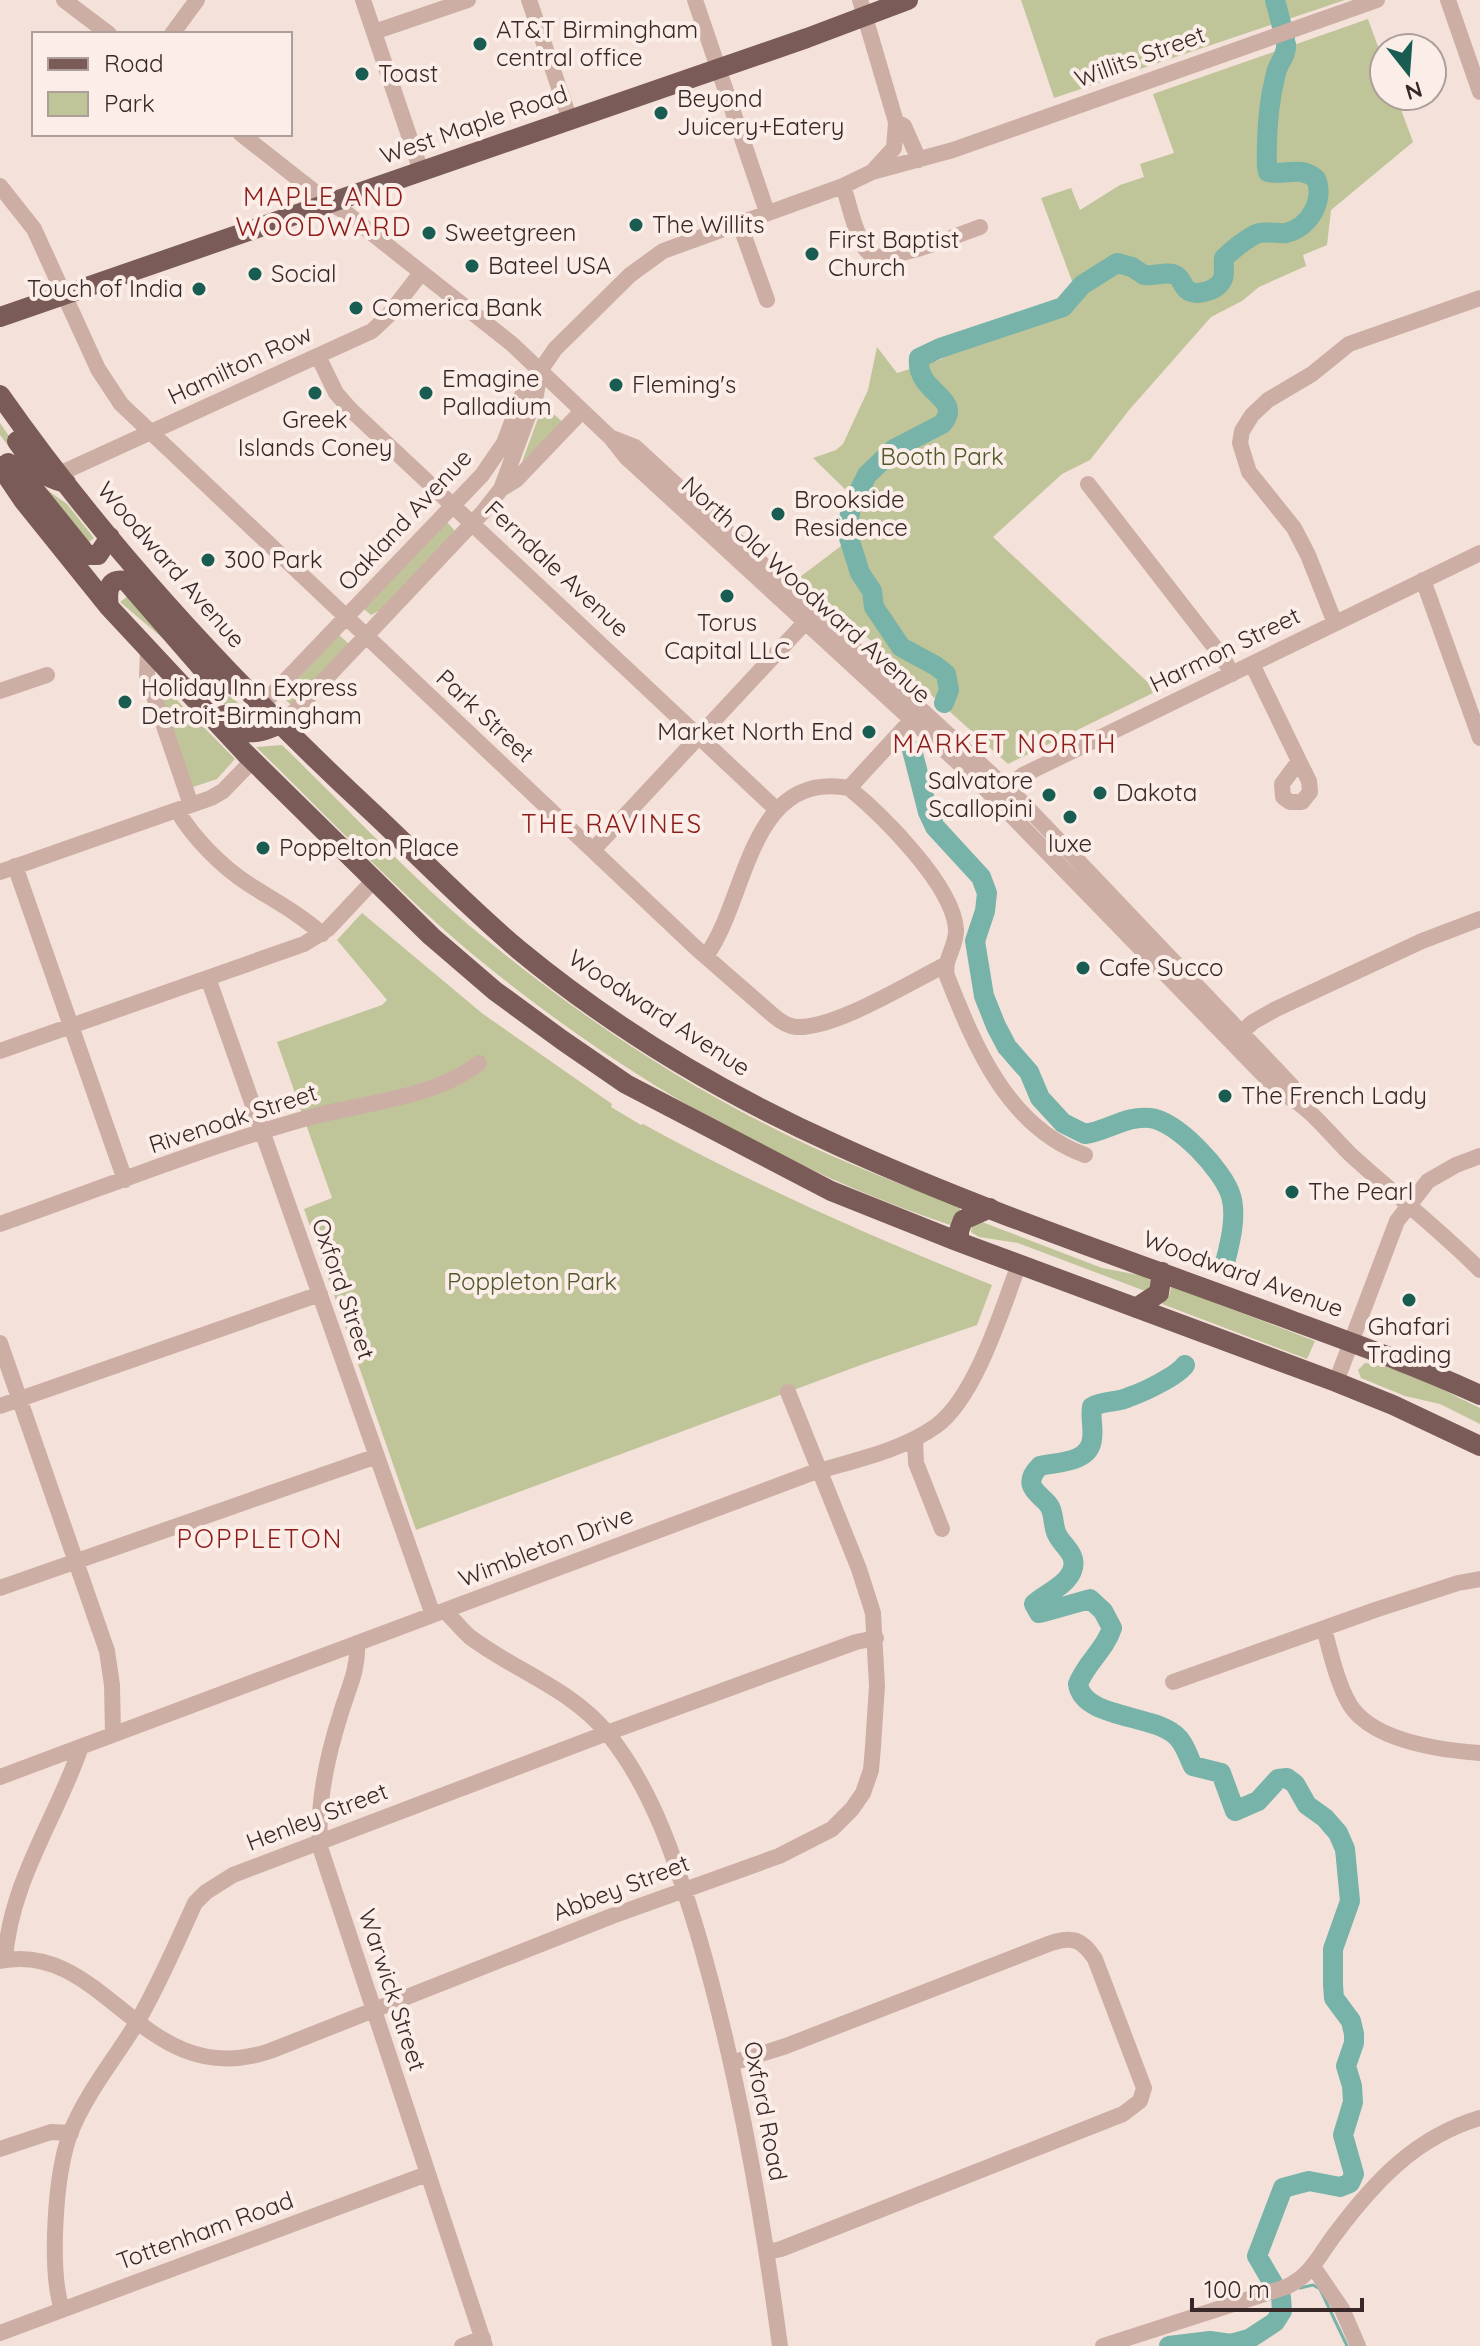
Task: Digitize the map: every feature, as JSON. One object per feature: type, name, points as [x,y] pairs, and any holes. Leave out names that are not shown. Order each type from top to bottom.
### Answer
[{"type":"main road","name":"West Maple Road","points":[[0,317],[719,68],[863,8],[908,0]]},
{"type":"main road","name":"Woodward Avenue","points":[[0,395],[110,537],[278,725],[518,949],[598,1010],[678,1062],[760,1108],[865,1158],[990,1208],[1351,1341],[1480,1395]]},
{"type":"main road","points":[[0,417],[39,472],[52,480],[63,479]]},
{"type":"main road","points":[[0,464],[17,468],[87,555],[98,555],[110,537]]},
{"type":"main road","points":[[0,464],[23,500],[109,607],[253,760],[431,936],[495,991],[626,1084],[831,1191],[959,1242],[1336,1382],[1480,1446]]},
{"type":"main road","points":[[109,607],[106,591],[119,580],[126,581],[206,673],[244,689]]},
{"type":"main road","points":[[142,644],[164,647],[236,728],[252,733],[278,725]]},
{"type":"main road","points":[[959,1242],[963,1220],[990,1208]]},
{"type":"main road","points":[[1136,1308],[1159,1293],[1162,1272]]},
{"type":"street","points":[[64,0],[106,32]]},
{"type":"street","points":[[173,32],[197,0]]},
{"type":"street","points":[[363,0],[421,171]]},
{"type":"street","points":[[374,32],[468,0]]},
{"type":"street","points":[[529,0],[570,120]]},
{"type":"street","points":[[695,0],[767,212]]},
{"type":"street","name":"Willits Street","points":[[540,371],[555,349],[649,259],[677,244],[843,186],[872,172],[919,160],[1377,0]]},
{"type":"street","points":[[1448,0],[1480,92]]},
{"type":"street","points":[[863,8],[896,122],[894,148],[872,172]]},
{"type":"street","points":[[896,122],[904,126],[919,160]]},
{"type":"street","name":"North Old Woodward Avenue","points":[[244,136],[495,330],[611,438],[626,457],[917,714],[1001,793],[1236,1037],[1292,1086],[1294,1098],[1343,1147],[1480,1270]]},
{"type":"street","name":"Park Street","points":[[0,186],[34,229],[105,381],[121,404],[706,956],[782,1023],[797,1027],[818,1024],[867,1006],[945,965]]},
{"type":"street","points":[[843,186],[864,247],[873,256],[900,254],[980,227]]},
{"type":"street","points":[[739,222],[767,300]]},
{"type":"street","name":"Hamilton Row","points":[[63,479],[150,432],[379,325],[421,273]]},
{"type":"street","points":[[1335,623],[1301,541],[1287,518],[1249,472],[1241,453],[1242,431],[1258,408],[1323,366],[1349,344],[1480,298]]},
{"type":"street","name":"Ferndale Avenue","points":[[318,356],[342,400],[776,809]]},
{"type":"street","name":"Oakland Avenue","points":[[501,489],[536,395],[540,371]]},
{"type":"street","name":"Oakland Avenue","points":[[261,706],[490,465],[504,443],[526,385],[540,371]]},
{"type":"street","name":"Oakland Avenue","points":[[278,725],[366,636],[501,489],[516,480],[582,411]]},
{"type":"street","points":[[1088,484],[1205,634],[1232,674]]},
{"type":"street","name":"Harmon Street","points":[[1001,793],[1023,775],[1480,553]]},
{"type":"street","points":[[1423,580],[1480,738]]},
{"type":"street","points":[[593,850],[810,617]]},
{"type":"street","points":[[142,644],[147,676],[184,807],[183,821],[233,873],[285,905],[322,934]]},
{"type":"street","points":[[1252,664],[1299,761]]},
{"type":"street","points":[[0,691],[47,675]]},
{"type":"street","points":[[849,788],[917,714]]},
{"type":"street","points":[[125,1180],[71,1026],[8,869],[223,791],[253,760]]},
{"type":"street","points":[[706,956],[750,856],[776,809],[791,797],[813,789],[849,788],[912,848],[948,906],[956,930],[945,965],[952,990],[993,1076],[1042,1133],[1059,1145],[1085,1155]]},
{"type":"street","points":[[0,1051],[304,944],[322,934],[375,879]]},
{"type":"street","points":[[1236,1037],[1276,1009],[1422,941],[1480,919]]},
{"type":"street","name":"Oxford Street","points":[[208,978],[377,1456],[439,1613],[474,1639],[577,1703],[607,1733],[631,1766],[655,1811],[684,1889]]},
{"type":"street","name":"Rivenoak Street","points":[[0,1224],[304,1118],[403,1095],[464,1075],[479,1063]]},
{"type":"street","points":[[1336,1382],[1397,1221],[1428,1181],[1480,1156]]},
{"type":"street","name":"Wimbleton Drive","points":[[0,1777],[819,1471],[915,1439],[946,1418],[965,1397],[1019,1264]]},
{"type":"street","points":[[0,1406],[320,1294]]},
{"type":"street","points":[[0,1343],[109,1659],[113,1734]]},
{"type":"street","name":"Abbey Street","points":[[3,1960],[26,1959],[57,1966],[94,1987],[137,2022],[183,2050],[209,2059],[257,2055],[811,1842],[832,1829],[863,1793],[871,1770],[877,1686],[876,1638],[867,1590],[788,1392]]},
{"type":"street","points":[[915,1439],[916,1463],[942,1529]]},
{"type":"street","points":[[0,1588],[377,1456]]},
{"type":"street","points":[[1173,1682],[1423,1594],[1480,1579]]},
{"type":"street","points":[[1324,1629],[1346,1696],[1363,1721],[1401,1739],[1480,1753]]},
{"type":"street","name":"Henley Street","points":[[62,2310],[56,2285],[58,2198],[63,2158],[71,2133],[137,2022],[195,1903],[206,1892],[233,1875],[319,1841],[815,1656],[876,1638]]},
{"type":"street","name":"Warwick Street","points":[[357,1643],[356,1670],[330,1756],[320,1811],[319,1841],[484,2342]]},
{"type":"street","points":[[3,1960],[7,1934],[23,1882],[81,1747]]},
{"type":"street","name":"Oxford Road","points":[[684,1889],[732,2063],[767,2252],[780,2346]]},
{"type":"street","points":[[732,2063],[786,2046],[1062,1939],[1076,1938],[1090,1951],[1098,1966],[1143,2079],[1140,2101],[1123,2114],[888,2208],[767,2252]]},
{"type":"street","points":[[1103,2346],[1286,2287],[1301,2279],[1314,2268],[1352,2212],[1402,2158],[1447,2130],[1480,2118]]},
{"type":"street","points":[[0,2149],[51,2132],[71,2133]]},
{"type":"street","name":"Tottenham Road","points":[[0,2333],[427,2174]]},
{"type":"street","points":[[1314,2268],[1337,2300],[1358,2346]]},
{"type":"street","points":[[462,2346],[484,2342]]},
{"type":"green space","points":[[1021,0],[1345,0],[1054,98]]},
{"type":"green space","name":"Booth Park","points":[[1368,19],[1373,32],[1368,32],[1368,112],[1402,112],[1413,142],[1331,210],[1327,245],[1303,255],[1306,266],[1259,287],[1242,301],[1211,317],[1130,409],[1090,460],[1062,474],[993,537],[1157,691],[1008,764],[800,577],[845,543],[843,532],[853,497],[813,458],[836,450],[843,444],[868,390],[877,347],[897,373],[942,359],[950,339],[1025,328],[1075,289],[1041,198],[1071,188],[1080,210],[1120,185],[1144,177],[1140,164],[1174,153],[1153,94]]},
{"type":"green space","points":[[543,405],[564,423],[522,462]]},
{"type":"green space","points":[[0,423],[46,489],[67,504],[94,538],[84,546],[0,435]]},
{"type":"green space","points":[[447,522],[455,531],[381,610],[371,615],[364,609]]},
{"type":"green space","points":[[131,594],[214,687],[235,700],[252,716],[243,725],[166,641],[120,602]]},
{"type":"green space","points":[[339,635],[349,644],[291,705],[282,696]]},
{"type":"green space","points":[[158,685],[163,686],[235,759],[217,779],[191,785]]},
{"type":"green space","points":[[282,745],[438,898],[563,999],[635,1049],[748,1115],[808,1145],[961,1207],[953,1226],[824,1175],[761,1145],[639,1076],[581,1037],[443,929],[256,747]]},
{"type":"green space","name":"Poppleton Park","points":[[362,913],[483,1014],[612,1104],[611,1107],[641,1125],[815,1210],[992,1285],[977,1325],[416,1530],[304,1209],[332,1198],[277,1042],[382,1005],[387,1000],[337,940]]},
{"type":"green space","points":[[982,1222],[1102,1268],[1144,1276],[1154,1282],[1153,1289],[1145,1291],[1018,1243],[979,1237],[971,1232],[972,1226]]},
{"type":"green space","points":[[1171,1286],[1315,1341],[1307,1359],[1162,1304],[1170,1294]]},
{"type":"green space","points":[[1365,1363],[1395,1369],[1480,1408],[1480,1424],[1440,1404],[1405,1396],[1361,1378],[1358,1370]]},
{"type":"waterway","points":[[1275,0],[1285,38]]},
{"type":"waterway","points":[[944,703],[949,690],[946,674],[901,647],[874,607],[872,591],[860,573],[848,526],[851,507],[867,475],[894,449],[942,424],[947,415],[948,408],[944,401],[924,379],[919,358],[940,348],[1063,307],[1082,285],[1117,263],[1132,267],[1144,275],[1173,274],[1193,292],[1208,291],[1223,278],[1224,258],[1246,240],[1262,233],[1286,233],[1302,225],[1317,204],[1316,179],[1299,172],[1268,172],[1267,167],[1271,96],[1286,44]]},
{"type":"waterway","points":[[912,750],[928,812],[935,827],[981,877],[987,893],[985,911],[975,941],[984,996],[1007,1047],[1029,1072],[1040,1098],[1063,1123],[1085,1134],[1133,1119],[1150,1118],[1161,1121],[1186,1137],[1219,1174],[1231,1196],[1233,1221],[1225,1263]]},
{"type":"waterway","points":[[1169,2346],[1210,2341],[1231,2344],[1249,2339],[1275,2322],[1282,2311],[1281,2297],[1257,2256],[1283,2188],[1309,2181],[1340,2187],[1350,2183],[1354,2174],[1343,2135],[1353,2102],[1346,2066],[1354,2034],[1351,2021],[1334,1998],[1333,1985],[1333,1949],[1350,1901],[1345,1849],[1338,1833],[1325,1818],[1307,1805],[1295,1784],[1287,1778],[1278,1779],[1258,1801],[1235,1811],[1221,1773],[1193,1766],[1174,1734],[1104,1709],[1083,1695],[1078,1684],[1112,1628],[1103,1611],[1090,1599],[1039,1613],[1034,1604],[1065,1581],[1073,1565],[1071,1554],[1056,1532],[1050,1507],[1034,1490],[1031,1480],[1034,1474],[1040,1466],[1072,1460],[1085,1453],[1092,1439],[1092,1407],[1143,1391],[1168,1379],[1185,1365]]},
{"type":"waterway","points":[[1300,2288],[1313,2285],[1320,2289],[1347,2346]]},
{"type":"place","name":"AT&T Birmingham central office","points":[[480,44]]},
{"type":"place","name":"Toast","points":[[362,74]]},
{"type":"place","name":"Beyond Juicery+Eatery","points":[[661,113]]},
{"type":"place","name":"The Willits","points":[[636,225]]},
{"type":"place","name":"Sweetgreen","points":[[429,233]]},
{"type":"place","name":"First Baptist Church","points":[[812,254]]},
{"type":"place","name":"Bateel USA","points":[[472,266]]},
{"type":"place","name":"Social","points":[[255,274]]},
{"type":"place","name":"Touch of India","points":[[199,289]]},
{"type":"place","name":"Comerica Bank","points":[[356,308]]},
{"type":"place","name":"Fleming's","points":[[616,385]]},
{"type":"place","name":"Greek Islands Coney","points":[[315,393]]},
{"type":"place","name":"Emagine Palladium","points":[[426,393]]},
{"type":"place","name":"Brookside Residence","points":[[778,514]]},
{"type":"place","name":"300 Park","points":[[208,560]]},
{"type":"place","name":"Torus Capital LLC","points":[[727,596]]},
{"type":"place","name":"Holiday Inn Express Detroit-Birmingham","points":[[125,702]]},
{"type":"place","name":"Market North End","points":[[869,732]]},
{"type":"place","name":"Dakota","points":[[1100,793]]},
{"type":"place","name":"Salvatore Scallopini","points":[[1049,795]]},
{"type":"place","name":"luxe","points":[[1070,817]]},
{"type":"place","name":"Poppelton Place","points":[[263,848]]},
{"type":"place","name":"Cafe Succo","points":[[1083,968]]},
{"type":"place","name":"The French Lady","points":[[1225,1096]]},
{"type":"place","name":"The Pearl","points":[[1292,1192]]},
{"type":"place","name":"Ghafari Trading","points":[[1409,1300]]},
{"type":"district","name":"MAPLE AND WOODWARD","points":[[324,212]]},
{"type":"district","name":"MARKET NORTH","points":[[1005,744]]},
{"type":"district","name":"THE RAVINES","points":[[612,824]]},
{"type":"district","name":"POPPLETON","points":[[260,1539]]}]
